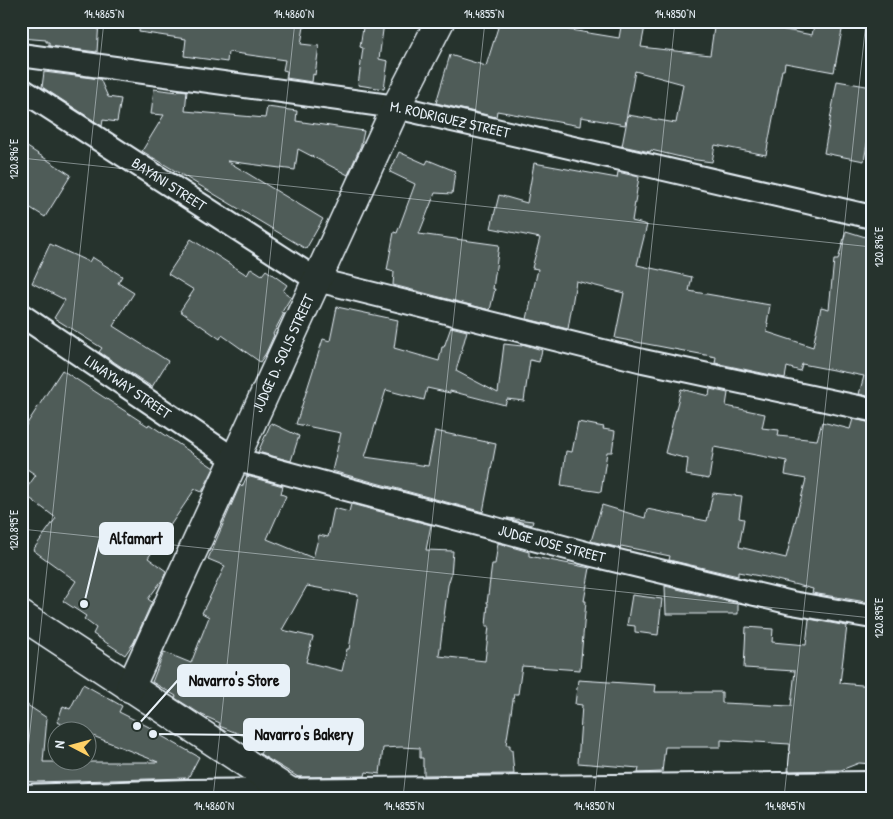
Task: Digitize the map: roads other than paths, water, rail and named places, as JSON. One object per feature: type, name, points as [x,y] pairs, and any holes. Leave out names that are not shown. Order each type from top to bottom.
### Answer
[{"type":"street","name":"JUDGE D. SOLIS STREET","points":[[130,688],[396,107],[440,21]]},
{"type":"street","name":"M. RODRIGUEZ STREET","points":[[21,55],[396,107],[872,217]]},
{"type":"street","name":"BAYANI STREET","points":[[21,89],[316,280],[643,361],[872,410]]},
{"type":"street","name":"LIWAYWAY STREET","points":[[21,315],[234,459]]},
{"type":"street","name":"JUDGE JOSE STREET","points":[[234,459],[593,555],[792,602],[872,617]]},
{"type":"street","points":[[21,615],[293,794]]},
{"type":"street","points":[[21,796],[293,794],[872,783]]},
{"type":"place","name":"Alfamart","points":[[84,604]]},
{"type":"place","name":"Navarro's Store","points":[[137,726]]},
{"type":"place","name":"Navarro's Bakery","points":[[153,734]]}]
